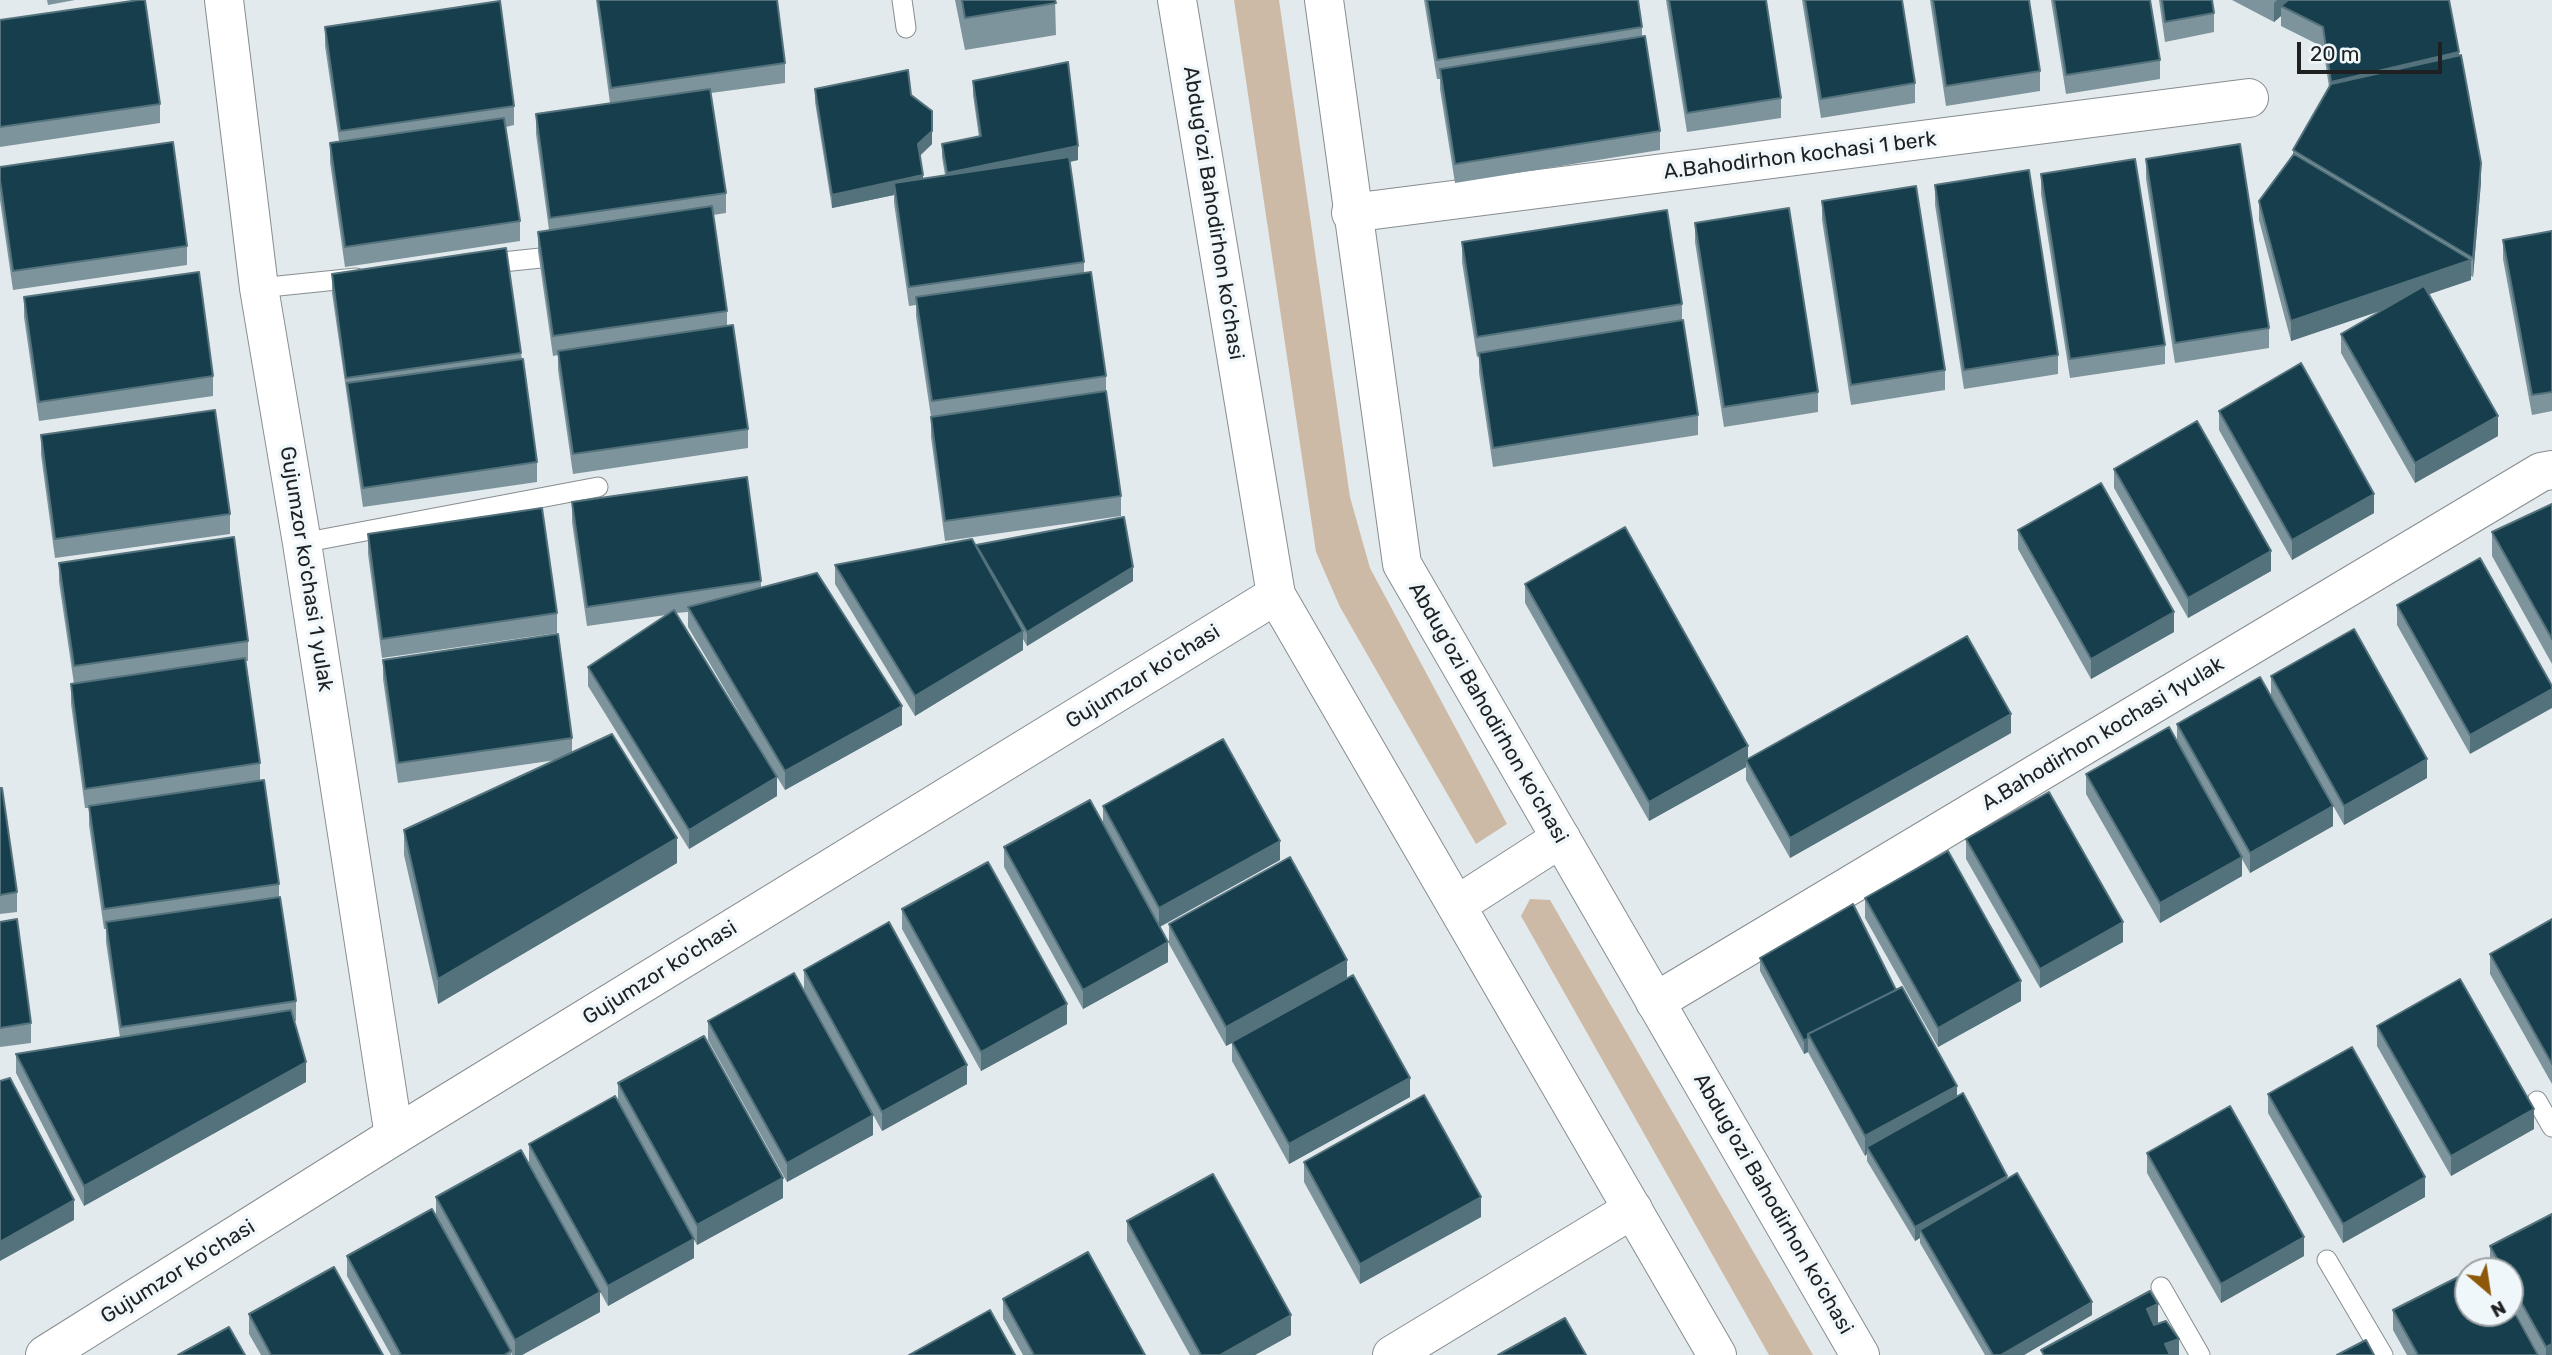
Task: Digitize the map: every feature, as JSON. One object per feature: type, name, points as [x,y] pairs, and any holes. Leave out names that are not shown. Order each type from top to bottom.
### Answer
[{"type":"street","name":"Gujumzor ko'chasi 1 yulak","points":[[224,0],[259,288],[302,543],[394,1136]]},
{"type":"street","name":"Abdug’ozi Bahodirhon ko’chasi","points":[[1177,0],[1276,595],[1717,1355]]},
{"type":"street","name":"Abdug’ozi Bahodirhon ko’chasi","points":[[1324,0],[1351,213],[1402,564],[1860,1355]]},
{"type":"street","name":"A.Bahodirhon kochasi 1 berk","points":[[1351,213],[2249,98]]},
{"type":"street","name":"A.Bahodirhon kochasi 1yulak","points":[[1656,1002],[2541,472],[2552,470]]},
{"type":"street","name":"Gujumzor ko'chasi","points":[[45,1355],[394,1136],[1276,595]]},
{"type":"street","points":[[1457,905],[1561,838]]},
{"type":"street","points":[[1392,1355],[1633,1209]]},
{"type":"lane","points":[[902,0],[906,28]]},
{"type":"lane","points":[[464,266],[560,256]]},
{"type":"lane","points":[[259,288],[382,275]]},
{"type":"lane","points":[[302,543],[598,487]]},
{"type":"lane","points":[[2537,1101],[2552,1127]]},
{"type":"lane","points":[[2327,1260],[2383,1355]]},
{"type":"lane","points":[[2161,1287],[2200,1355]]},
{"type":"shaded area","points":[[1234,0],[1279,0],[1350,497],[1370,568],[1507,824],[1476,844],[1340,607],[1316,552]]},
{"type":"shaded area","points":[[1530,899],[1550,900],[1813,1355],[1769,1355],[1521,916]]},
{"type":"building","points":[[145,0],[160,104],[0,127],[0,20]]},
{"type":"building","points":[[598,0],[777,0],[785,63],[611,88]]},
{"type":"building","points":[[962,0],[1055,0],[1056,3],[965,18]]},
{"type":"building","points":[[1427,0],[1638,0],[1642,27],[1437,60]]},
{"type":"building","points":[[1669,0],[1766,0],[1781,98],[1687,113]]},
{"type":"building","points":[[1805,0],[1902,0],[1915,83],[1821,99]]},
{"type":"building","points":[[1933,0],[2029,0],[2040,71],[1946,86]]},
{"type":"building","points":[[2054,0],[2150,0],[2160,60],[2066,75]]},
{"type":"building","points":[[2162,0],[2212,0],[2214,13],[2165,22]]},
{"type":"building","points":[[2288,0],[2449,0],[2459,52],[2331,82],[2323,27],[2281,6]]},
{"type":"building","points":[[500,1],[514,106],[340,131],[325,27]]},
{"type":"building","points":[[1645,36],[1660,131],[1455,164],[1440,69]]},
{"type":"building","points":[[2461,55],[2481,163],[2473,258],[2293,150],[2331,84]]},
{"type":"building","points":[[1068,62],[1078,146],[947,173],[942,144],[981,136],[973,81]]},
{"type":"building","points":[[908,70],[911,95],[932,111],[932,131],[918,144],[923,175],[832,195],[815,89]]},
{"type":"building","points":[[710,89],[726,193],[550,218],[536,114]]},
{"type":"building","points":[[504,118],[520,221],[345,247],[330,143]]},
{"type":"building","points":[[173,142],[187,246],[13,271],[0,167]]},
{"type":"building","points":[[2240,144],[2269,328],[2175,343],[2146,159]]},
{"type":"building","points":[[2294,154],[2471,260],[2291,321],[2259,201]]},
{"type":"building","points":[[1069,157],[1084,262],[909,287],[894,183]]},
{"type":"building","points":[[2135,159],[2165,345],[2070,359],[2041,174]]},
{"type":"building","points":[[2029,170],[2058,355],[1964,370],[1935,185]]},
{"type":"building","points":[[1916,186],[1945,370],[1851,385],[1822,201]]},
{"type":"building","points":[[712,206],[727,311],[553,336],[538,232]]},
{"type":"building","points":[[1789,208],[1818,392],[1724,407],[1695,223]]},
{"type":"building","points":[[1667,210],[1682,304],[1477,337],[1462,242]]},
{"type":"building","points":[[2552,231],[2552,392],[2532,395],[2503,240]]},
{"type":"building","points":[[506,248],[521,353],[346,378],[332,274]]},
{"type":"building","points":[[199,272],[213,376],[39,402],[24,297]]},
{"type":"building","points":[[1091,272],[1106,376],[932,401],[916,297]]},
{"type":"building","points":[[2424,286],[2498,416],[2415,463],[2341,334]]},
{"type":"building","points":[[1683,320],[1698,415],[1493,448],[1479,353]]},
{"type":"building","points":[[733,325],[748,429],[573,454],[558,351]]},
{"type":"building","points":[[523,359],[537,462],[363,488],[347,383]]},
{"type":"building","points":[[2301,363],[2374,494],[2292,540],[2219,411]]},
{"type":"building","points":[[1106,391],[1121,496],[945,521],[931,417]]},
{"type":"building","points":[[215,410],[230,514],[55,539],[41,435]]},
{"type":"building","points":[[2197,421],[2271,551],[2188,598],[2114,469]]},
{"type":"building","points":[[747,477],[761,581],[587,607],[572,502]]},
{"type":"building","points":[[2101,483],[2174,612],[2091,659],[2018,530]]},
{"type":"building","points":[[2552,504],[2552,639],[2492,532]]},
{"type":"building","points":[[542,508],[557,613],[382,639],[368,534]]},
{"type":"building","points":[[1124,517],[1133,567],[1027,632],[976,545]]},
{"type":"building","points":[[1625,527],[1748,746],[1649,802],[1525,584]]},
{"type":"building","points":[[234,537],[248,641],[74,666],[59,563]]},
{"type":"building","points":[[972,539],[1023,631],[915,696],[835,565]]},
{"type":"building","points":[[2480,558],[2552,689],[2470,735],[2397,605]]},
{"type":"building","points":[[817,573],[902,706],[785,771],[688,607]]},
{"type":"building","points":[[674,610],[777,777],[689,830],[588,667]]},
{"type":"building","points":[[2354,629],[2427,759],[2344,806],[2271,676]]},
{"type":"building","points":[[558,634],[572,738],[398,763],[383,660]]},
{"type":"building","points":[[1967,636],[2011,714],[1790,838],[1746,760]]},
{"type":"building","points":[[245,658],[260,763],[85,789],[71,684]]},
{"type":"building","points":[[2260,677],[2333,806],[2250,853],[2177,724]]},
{"type":"building","points":[[2169,727],[2242,857],[2160,903],[2086,774]]},
{"type":"building","points":[[612,734],[677,838],[438,979],[404,830]]},
{"type":"building","points":[[1223,739],[1280,841],[1159,908],[1103,806]]},
{"type":"building","points":[[264,780],[279,884],[104,909],[89,806]]},
{"type":"building","points":[[0,788],[17,892],[0,895]]},
{"type":"building","points":[[2049,792],[2123,922],[2040,969],[1966,839]]},
{"type":"building","points":[[1090,800],[1168,942],[1083,990],[1004,847]]},
{"type":"building","points":[[1948,851],[2021,981],[1938,1028],[1865,898]]},
{"type":"building","points":[[1290,857],[1347,960],[1226,1027],[1169,924]]},
{"type":"building","points":[[988,862],[1067,1004],[981,1052],[902,909]]},
{"type":"building","points":[[280,897],[296,1001],[121,1027],[106,922]]},
{"type":"building","points":[[1853,904],[1896,990],[1808,1034],[1804,1041],[1760,958]]},
{"type":"building","points":[[17,919],[31,1023],[0,1028],[0,922]]},
{"type":"building","points":[[2552,919],[2552,1064],[2490,954]]},
{"type":"building","points":[[889,922],[967,1065],[882,1112],[804,970]]},
{"type":"building","points":[[794,973],[873,1115],[787,1163],[708,1021]]},
{"type":"building","points":[[1353,975],[1410,1078],[1289,1144],[1232,1042]]},
{"type":"building","points":[[2460,979],[2534,1109],[2451,1156],[2377,1026]]},
{"type":"building","points":[[1902,987],[1957,1086],[1865,1136],[1808,1034]]},
{"type":"building","points":[[291,1010],[306,1062],[84,1186],[16,1054]]},
{"type":"building","points":[[704,1036],[783,1178],[697,1225],[618,1083]]},
{"type":"building","points":[[2352,1047],[2425,1177],[2343,1224],[2268,1094]]},
{"type":"building","points":[[10,1078],[74,1200],[0,1242],[0,1081]]},
{"type":"building","points":[[1963,1093],[2007,1176],[1915,1227],[1867,1147]]},
{"type":"building","points":[[1424,1095],[1481,1197],[1360,1264],[1304,1162]]},
{"type":"building","points":[[615,1096],[694,1239],[608,1286],[529,1144]]},
{"type":"building","points":[[2230,1106],[2304,1237],[2221,1284],[2147,1153]]},
{"type":"building","points":[[521,1150],[600,1292],[515,1340],[436,1197]]},
{"type":"building","points":[[2017,1173],[2092,1302],[2001,1355],[1993,1355],[1920,1230]]},
{"type":"building","points":[[1213,1174],[1291,1315],[1220,1355],[1201,1355],[1127,1221]]},
{"type":"building","points":[[432,1209],[511,1351],[504,1355],[401,1355],[347,1256]]},
{"type":"building","points":[[2552,1214],[2552,1344],[2546,1347],[2524,1307],[2524,1257],[2496,1257],[2490,1246]]},
{"type":"building","points":[[1088,1252],[1145,1355],[1034,1355],[1003,1299]]},
{"type":"building","points":[[334,1267],[383,1355],[271,1355],[249,1314]]},
{"type":"building","points":[[2454,1279],[2454,1327],[2523,1327],[2538,1355],[2418,1355],[2393,1310]]},
{"type":"building","points":[[2150,1291],[2158,1304],[2147,1309],[2154,1325],[2166,1321],[2179,1339],[2165,1344],[2170,1355],[2044,1355],[2041,1350]]},
{"type":"building","points":[[990,1310],[1015,1355],[909,1355]]},
{"type":"building","points":[[1565,1318],[1586,1355],[1498,1355]]},
{"type":"building","points":[[229,1327],[245,1355],[178,1355]]},
{"type":"building","points":[[2366,1340],[2374,1355],[2337,1355]]}]
